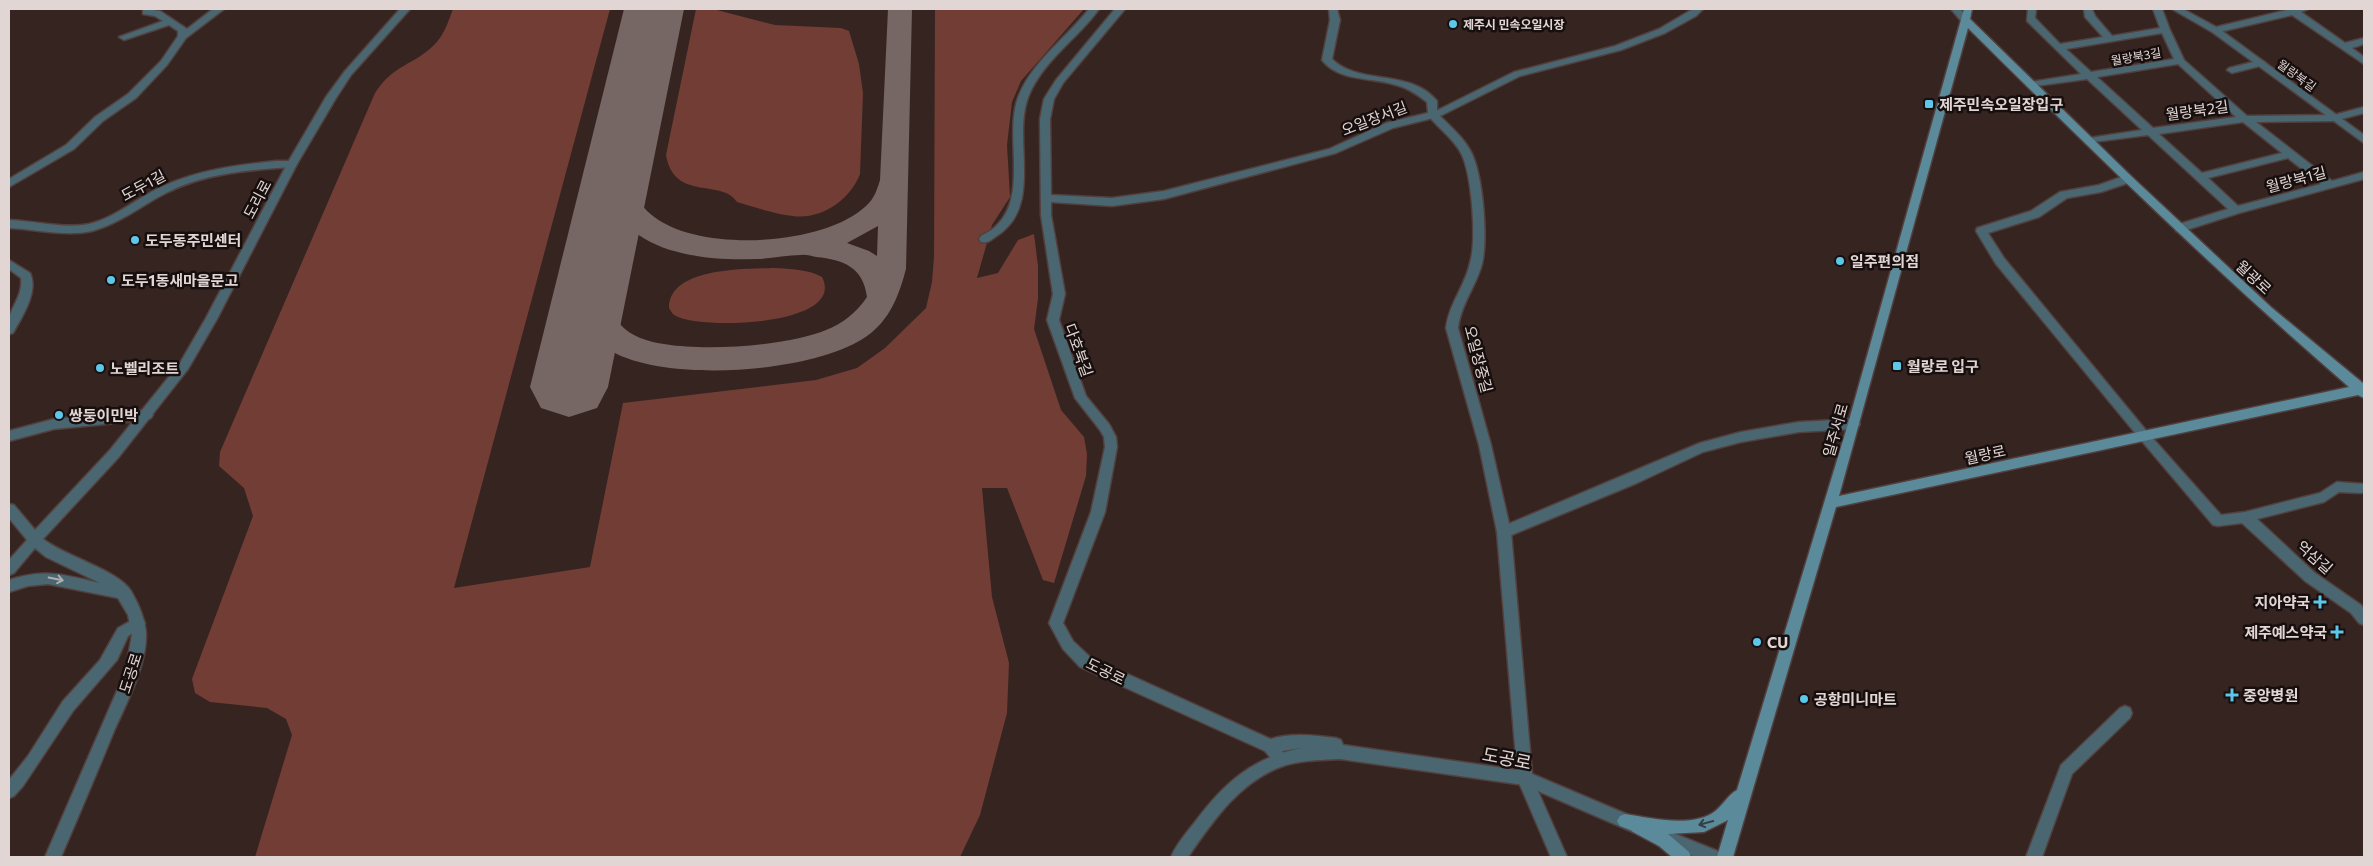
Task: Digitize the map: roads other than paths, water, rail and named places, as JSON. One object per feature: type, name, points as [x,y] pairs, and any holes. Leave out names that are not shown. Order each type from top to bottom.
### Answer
[{"type":"main road","name":"월광로","points":[[1966,14],[2031,85],[2127,179],[2268,311],[2363,390]]},
{"type":"main road","name":"일주서로","points":[[1725,857],[1854,424],[1966,14]]},
{"type":"main road","name":"월랑로","points":[[1831,503],[2363,390]]},
{"type":"main road","points":[[1625,821],[1667,828],[1714,822],[1739,798],[1748,776]]},
{"type":"main road","points":[[1625,821],[1665,841],[1683,857]]},
{"type":"street","points":[[9,184],[70,147],[99,119],[132,96],[164,63],[183,36],[219,9]]},
{"type":"street","name":"도리로","points":[[9,569],[148,415],[184,366],[211,319],[292,164],[342,81],[405,9]]},
{"type":"street","points":[[985,239],[993,235],[1003,224],[1013,207],[1017,194],[1019,117],[1025,94],[1041,70],[1094,9]]},
{"type":"street","name":"다호북길","points":[[1068,645],[1056,622],[1098,512],[1111,448],[1110,437],[1105,428],[1081,398],[1055,330],[1053,320],[1059,294],[1058,279],[1048,232],[1045,198],[1045,119],[1049,99],[1059,82],[1120,9]]},
{"type":"street","name":"오일장중길","points":[[1333,9],[1335,20],[1327,60],[1331,65],[1342,71],[1401,83],[1413,88],[1432,101],[1434,115],[1466,153],[1473,171],[1478,242],[1477,262],[1452,314],[1452,328],[1486,445],[1504,532],[1525,778],[1559,857]]},
{"type":"street","name":"오일장서길","points":[[1045,198],[1112,202],[1164,195],[1332,152],[1390,125],[1434,115],[1517,74],[1618,48],[1662,30],[1693,14],[1698,9]]},
{"type":"street","points":[[1955,9],[1966,14]]},
{"type":"street","points":[[2032,9],[2030,19],[2091,76]]},
{"type":"street","points":[[2088,9],[2090,17],[2109,38]]},
{"type":"street","name":"월랑북3길","points":[[2031,85],[2180,61],[2158,9]]},
{"type":"street","name":"월랑북길","points":[[2176,9],[2215,30],[2364,140]]},
{"type":"street","points":[[2215,30],[2304,9]]},
{"type":"street","points":[[2292,11],[2364,61]]},
{"type":"street","points":[[146,12],[158,13],[183,30],[183,36]]},
{"type":"street","points":[[124,37],[170,22]]},
{"type":"street","name":"월랑북3길","points":[[2058,47],[2166,30]]},
{"type":"street","points":[[2344,47],[2364,42]]},
{"type":"street","name":"월랑북2길","points":[[2180,61],[2245,119],[2330,185]]},
{"type":"street","points":[[2232,70],[2260,64]]},
{"type":"street","name":"월랑북2길","points":[[2091,76],[2153,132]]},
{"type":"street","name":"월랑북2길","points":[[2089,142],[2245,119],[2334,118],[2364,110]]},
{"type":"street","points":[[2153,132],[2236,210]]},
{"type":"street","points":[[2200,177],[2290,154]]},
{"type":"street","name":"도두1길","points":[[9,224],[91,228],[110,220],[164,189],[184,182],[241,168],[292,164]]},
{"type":"street","name":"월랑북1길","points":[[2180,228],[2236,210],[2364,176]]},
{"type":"street","points":[[2127,179],[2101,188],[2064,195],[2035,214],[1982,231],[2000,261],[2145,437],[2218,521],[2245,517],[2324,497],[2337,487],[2361,488]]},
{"type":"street","points":[[9,264],[26,276],[27,280],[25,293],[9,330]]},
{"type":"street","points":[[9,436],[54,424],[148,415]]},
{"type":"street","points":[[1504,532],[1632,479],[1700,448],[1742,437],[1798,427],[1854,424]]},
{"type":"street","name":"도공로","points":[[9,509],[35,540],[51,553],[114,584],[131,603],[138,623],[139,645],[133,670],[52,857]]},
{"type":"street","name":"억삼길","points":[[2245,517],[2310,577],[2356,609],[2364,619]]},
{"type":"street","points":[[9,586],[28,580],[48,578],[124,594]]},
{"type":"street","points":[[9,791],[28,770],[72,701],[106,664],[118,646],[123,632],[138,623]]},
{"type":"street","name":"도공로","points":[[1068,645],[1085,662],[1270,746],[1280,758]]},
{"type":"street","points":[[2034,857],[2066,770],[2125,713]]},
{"type":"street","points":[[1270,746],[1301,741],[1350,747],[1387,758]]},
{"type":"street","name":"도공로","points":[[1179,857],[1211,812],[1243,778],[1280,758],[1324,752],[1387,758],[1525,778],[1714,857]]},
{"type":"place","name":"제주시 민속오일시장","points":[[1453,24]]},
{"type":"place","name":"제주민속오일장입구","points":[[1929,104]]},
{"type":"place","name":"도두동주민센터","points":[[135,240]]},
{"type":"place","name":"일주편의점","points":[[1840,261]]},
{"type":"place","name":"도두1동새마을문고","points":[[111,280]]},
{"type":"place","name":"월랑로 입구","points":[[1897,366]]},
{"type":"place","name":"노벨리조트","points":[[100,368]]},
{"type":"place","name":"쌍둥이민박","points":[[59,415]]},
{"type":"place","name":"지아약국","points":[[2320,602]]},
{"type":"place","name":"제주예스약국","points":[[2337,632]]},
{"type":"place","name":"CU","points":[[1757,642]]},
{"type":"place","name":"중앙병원","points":[[2232,695]]},
{"type":"place","name":"공항미니마트","points":[[1804,699]]}]
